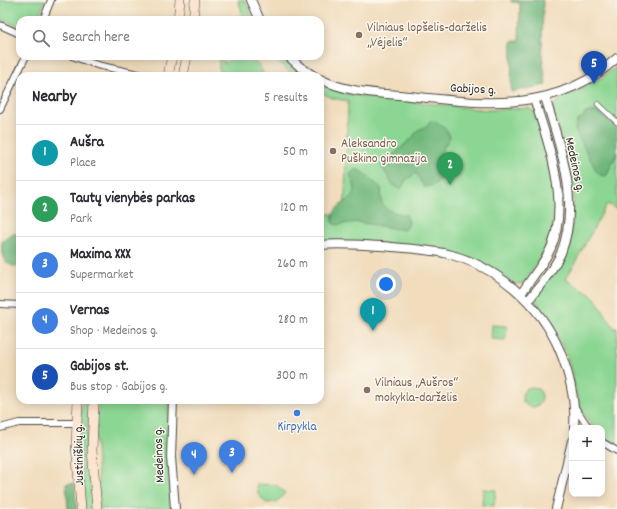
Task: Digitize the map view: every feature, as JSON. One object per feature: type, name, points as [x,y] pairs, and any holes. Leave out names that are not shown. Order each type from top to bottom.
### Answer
[{"type":"main road","points":[[178,16],[180,0]]},
{"type":"main road","points":[[193,16],[195,0]]},
{"type":"main road","points":[[169,72],[171,60]]},
{"type":"main road","points":[[184,72],[186,60]]},
{"type":"main road","name":"Justiniškių g.","points":[[78,404],[76,423],[80,509]]},
{"type":"main road","name":"Justiniškių g.","points":[[94,404],[92,450],[97,509]]},
{"type":"street","points":[[44,16],[52,0]]},
{"type":"street","points":[[250,0],[258,16]]},
{"type":"street","points":[[0,25],[16,32]]},
{"type":"street","name":"Gabijos g.","points":[[324,80],[355,90],[453,101],[507,103],[545,97],[572,87],[601,71],[617,58]]},
{"type":"street","points":[[18,72],[24,60]]},
{"type":"street","points":[[83,60],[97,65],[129,72]]},
{"type":"street","points":[[292,60],[308,72]]},
{"type":"street","points":[[0,109],[16,76]]},
{"type":"street","name":"Medeinos g.","points":[[528,301],[545,280],[560,254],[568,229],[569,216],[567,181],[545,97]]},
{"type":"street","name":"Medeinos g.","points":[[521,294],[545,260],[554,239],[558,218],[558,193],[556,181],[534,99]]},
{"type":"street","points":[[598,104],[617,122]]},
{"type":"street","points":[[324,245],[342,244],[403,248],[445,253],[486,270],[521,294],[528,301],[556,341],[567,370],[574,405],[574,425]]},
{"type":"street","points":[[0,304],[16,304]]},
{"type":"street","name":"Medeinos g.","points":[[173,404],[171,457],[175,509]]},
{"type":"street","points":[[574,405],[587,425]]},
{"type":"street","points":[[0,428],[19,423],[76,423]]},
{"type":"street","points":[[605,444],[617,451]]},
{"type":"street","points":[[556,509],[569,453]]},
{"type":"green space","points":[[0,0],[45,0],[39,16],[16,16],[16,25],[0,19]]},
{"type":"green space","points":[[238,0],[245,0],[252,16],[240,16],[243,15]]},
{"type":"green space","points":[[511,0],[543,0],[542,54],[546,85],[511,92],[512,41],[519,41],[520,3],[511,2]]},
{"type":"green space","points":[[219,60],[224,60],[224,64],[229,60],[253,60],[261,68],[262,72],[219,72]]},
{"type":"green space","points":[[276,60],[284,60],[298,72],[290,72]]},
{"type":"green space","points":[[617,66],[617,125],[602,114],[589,112],[584,114],[606,176],[617,153],[617,209],[607,204],[566,279],[594,297],[614,328],[617,328],[617,447],[605,440],[605,425],[591,425],[579,406],[565,351],[554,331],[538,308],[536,300],[539,292],[558,264],[567,245],[573,211],[573,194],[567,160],[553,110],[554,105],[559,100],[601,78]]},
{"type":"green space","points":[[324,86],[348,94],[488,110],[529,108],[534,112],[541,132],[550,173],[553,191],[554,220],[551,235],[545,249],[525,282],[520,284],[512,283],[463,256],[324,242],[324,221],[327,214],[334,214],[332,218],[344,223],[348,101],[332,98],[324,94]]},
{"type":"green space","points":[[589,112],[597,112],[617,125],[617,153],[606,176],[600,175],[597,172],[575,130],[577,121]]},
{"type":"green space","points":[[430,121],[437,122],[443,126],[450,137],[442,150],[441,157],[447,166],[444,174],[439,181],[428,187],[424,187],[416,173],[406,180],[401,189],[394,186],[381,166],[413,137],[418,130],[426,127]]},
{"type":"green space","points":[[355,169],[361,171],[381,188],[382,203],[387,209],[406,215],[409,222],[407,228],[403,230],[358,222],[336,225],[333,223],[335,211],[354,195],[355,188],[350,175]]},
{"type":"green space","points":[[11,234],[16,234],[16,266],[10,265],[4,259],[2,242]]},
{"type":"green space","points":[[492,325],[507,326],[505,340],[491,339]]},
{"type":"green space","points":[[532,387],[539,390],[542,397],[539,404],[532,407],[525,404],[522,397],[525,390]]},
{"type":"green space","points":[[82,404],[89,404],[87,448],[93,509],[85,509],[80,453]]},
{"type":"green space","points":[[99,404],[169,404],[168,450],[172,509],[100,509],[95,433]]},
{"type":"green space","points":[[74,483],[77,509],[68,509],[66,484]]},
{"type":"green space","points":[[257,484],[276,485],[285,493],[277,502],[266,503],[258,494]]},
{"type":"green space","points":[[483,489],[496,490],[494,506],[482,505]]},
{"type":"place","name":"Vilniaus lopšelis-darželis „Vėjelis“","points":[[359,35]]},
{"type":"place","name":"Gabijos st.","points":[[594,84]]},
{"type":"place","name":"Aleksandro Puškino gimnazija","points":[[333,151]]},
{"type":"place","name":"Tautų vienybės parkas","points":[[450,185]]},
{"type":"place","name":"Aušra","points":[[373,331]]},
{"type":"place","name":"Vilniaus „Aušros“ mokykla-darželis","points":[[367,390]]},
{"type":"place","name":"Kirpykla","points":[[297,413]]},
{"type":"place","name":"Maxima XXX","points":[[232,473]]},
{"type":"place","name":"Vernas","points":[[194,475]]}]
